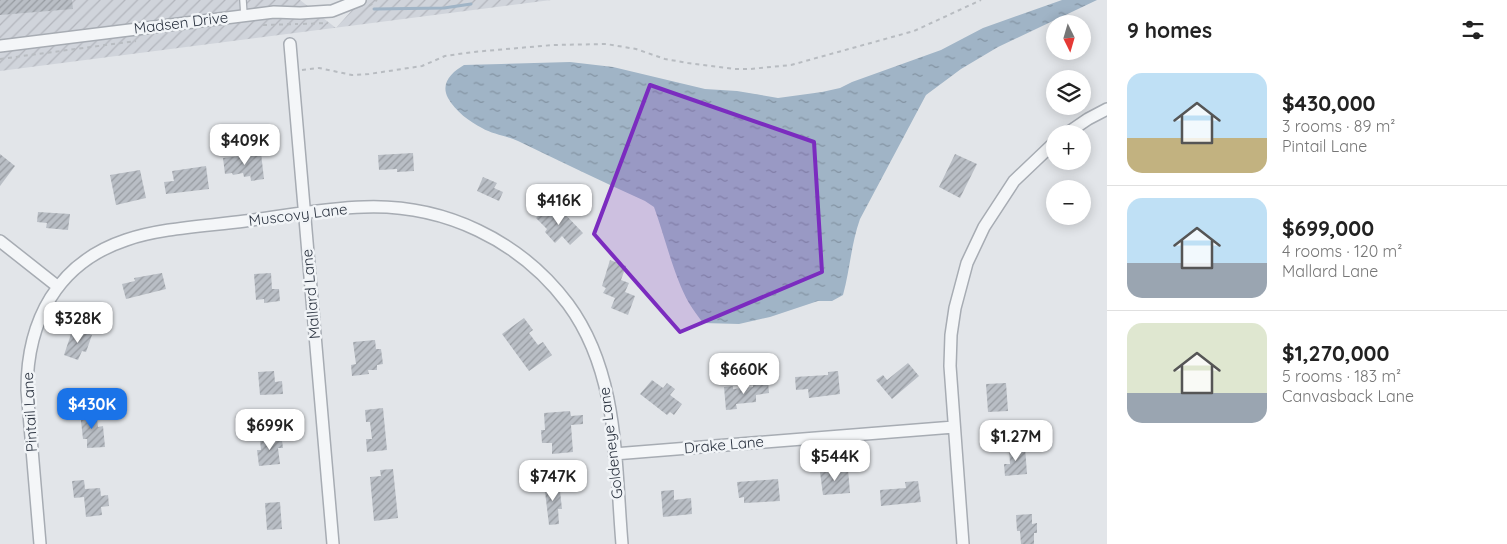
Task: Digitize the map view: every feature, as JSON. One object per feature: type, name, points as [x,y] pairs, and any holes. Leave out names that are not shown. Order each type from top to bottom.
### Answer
[{"type":"street","name":"Madsen Drive","points":[[0,46],[244,15],[274,12],[332,11],[362,4]]},
{"type":"street","name":"Mallard Lane","points":[[290,44],[333,544]]},
{"type":"street","points":[[1079,125],[1107,109]]},
{"type":"street","points":[[963,544],[950,366],[951,336],[955,308],[964,275],[984,227],[1014,182],[1046,151]]},
{"type":"street","name":"Muscovy Lane","points":[[57,286],[93,256],[108,247],[127,240],[152,234],[362,207],[396,207],[428,212],[453,219],[481,231],[511,249],[538,271]]},
{"type":"street","points":[[0,241],[57,286]]},
{"type":"street","name":"Goldeneye Lane","points":[[538,271],[568,305],[585,332],[605,384],[610,407],[622,544]]},
{"type":"street","name":"Pintail Lane","points":[[40,544],[27,390],[27,369],[32,337],[42,312],[57,286]]},
{"type":"street","name":"Drake Lane","points":[[614,454],[954,427]]},
{"type":"lane","points":[[242,0],[244,15]]},
{"type":"path","points":[[362,4],[377,0]]},
{"type":"path","points":[[292,72],[320,68],[352,75],[369,74],[422,66],[445,56],[553,45],[606,44],[636,49],[665,59],[706,66],[734,69],[782,66],[914,31],[981,0]]},
{"type":"path","points":[[257,25],[314,24],[335,21]]},
{"type":"path","points":[[0,59],[138,40]]},
{"type":"highlighted area","points":[[650,85],[814,142],[822,272],[680,332],[594,234]]},
{"type":"shaded area","points":[[0,0],[300,0],[336,28],[0,71]]},
{"type":"shaded area","points":[[361,0],[551,0],[336,28]]},
{"type":"water","points":[[1062,0],[1097,0],[1065,15],[1046,15],[1046,24],[998,47],[961,69],[926,95],[860,219],[843,295],[832,301],[818,301],[770,317],[739,324],[703,323],[684,293],[654,207],[518,141],[477,126],[451,103],[445,88],[448,78],[464,65],[570,62],[613,67],[705,89],[737,91],[778,98],[840,88],[941,50],[983,28]]},
{"type":"building","points":[[0,0],[72,0],[73,9],[0,15]]},
{"type":"building","points":[[248,151],[248,155],[261,153],[264,179],[251,181],[250,173],[250,176],[244,177],[243,173],[225,174],[223,158],[240,156],[240,152]]},
{"type":"building","points":[[413,153],[414,171],[397,172],[397,169],[379,170],[378,155]]},
{"type":"building","points":[[0,154],[15,166],[0,186]]},
{"type":"building","points":[[955,154],[977,164],[960,198],[939,187]]},
{"type":"building","points":[[206,166],[209,189],[166,194],[164,182],[174,181],[172,171]]},
{"type":"building","points":[[140,170],[146,198],[116,205],[110,175]]},
{"type":"building","points":[[483,177],[497,183],[494,188],[503,192],[499,201],[477,191]]},
{"type":"building","points":[[548,206],[555,214],[560,209],[583,233],[570,245],[562,236],[555,243],[545,232],[547,229],[536,218]]},
{"type":"building","points":[[38,212],[70,214],[68,230],[46,228],[47,223],[37,222]]},
{"type":"building","points":[[610,260],[626,266],[621,280],[629,283],[625,292],[635,296],[628,315],[611,308],[615,298],[603,293],[606,288],[602,286]]},
{"type":"building","points":[[162,273],[166,289],[126,299],[122,284],[135,281],[134,278]]},
{"type":"building","points":[[271,273],[272,289],[279,289],[280,301],[264,303],[264,299],[256,300],[254,274]]},
{"type":"building","points":[[524,318],[533,330],[529,333],[538,345],[543,342],[552,355],[529,371],[502,334]]},
{"type":"building","points":[[73,328],[92,335],[86,352],[82,351],[78,360],[64,355]]},
{"type":"building","points":[[375,340],[376,349],[381,349],[383,364],[377,365],[377,370],[368,370],[369,374],[352,376],[351,365],[356,364],[353,342]]},
{"type":"building","points":[[908,363],[919,376],[892,399],[876,380],[883,375],[887,380]]},
{"type":"building","points":[[274,371],[275,382],[282,381],[283,394],[260,395],[258,372]]},
{"type":"building","points":[[838,371],[840,394],[809,398],[808,389],[796,390],[795,377],[828,375],[828,372]]},
{"type":"building","points":[[652,380],[663,388],[667,383],[675,389],[670,395],[682,404],[674,415],[670,412],[667,415],[640,394]]},
{"type":"building","points":[[768,381],[769,393],[756,395],[756,402],[736,404],[737,409],[726,410],[724,387],[733,386],[733,389],[753,387],[753,383]]},
{"type":"building","points":[[1006,383],[1008,411],[988,412],[986,384]]},
{"type":"building","points":[[383,408],[387,450],[367,452],[366,439],[372,439],[370,422],[366,422],[365,410]]},
{"type":"building","points":[[96,411],[98,427],[103,426],[105,447],[87,448],[87,439],[83,439],[80,412]]},
{"type":"building","points":[[570,411],[571,416],[583,415],[583,424],[571,425],[573,452],[552,454],[552,443],[542,443],[541,430],[545,430],[544,413]]},
{"type":"building","points":[[281,433],[283,448],[278,448],[280,464],[259,466],[257,450],[261,450],[260,440],[270,440],[270,434]]},
{"type":"building","points":[[1025,447],[1027,474],[1005,476],[1004,464],[1010,464],[1009,448]]},
{"type":"building","points":[[393,469],[398,518],[374,521],[370,477],[381,476],[380,470]]},
{"type":"building","points":[[848,469],[850,493],[823,495],[820,472]]},
{"type":"building","points":[[778,479],[780,501],[744,503],[744,497],[739,498],[737,482]]},
{"type":"building","points":[[84,480],[85,489],[100,488],[101,496],[108,495],[109,506],[101,507],[102,515],[86,517],[84,497],[74,498],[72,481]]},
{"type":"building","points":[[918,481],[921,502],[881,506],[880,490],[906,488],[905,482]]},
{"type":"building","points":[[559,482],[562,509],[558,509],[559,524],[549,525],[544,483]]},
{"type":"building","points":[[674,490],[674,500],[691,498],[692,514],[663,517],[661,491]]},
{"type":"building","points":[[280,502],[282,529],[267,530],[265,503]]},
{"type":"building","points":[[1032,514],[1032,524],[1037,523],[1037,533],[1034,533],[1034,544],[1021,544],[1020,531],[1017,531],[1016,515]]},
{"type":"waterway","points":[[374,9],[444,8],[471,4]]}]
